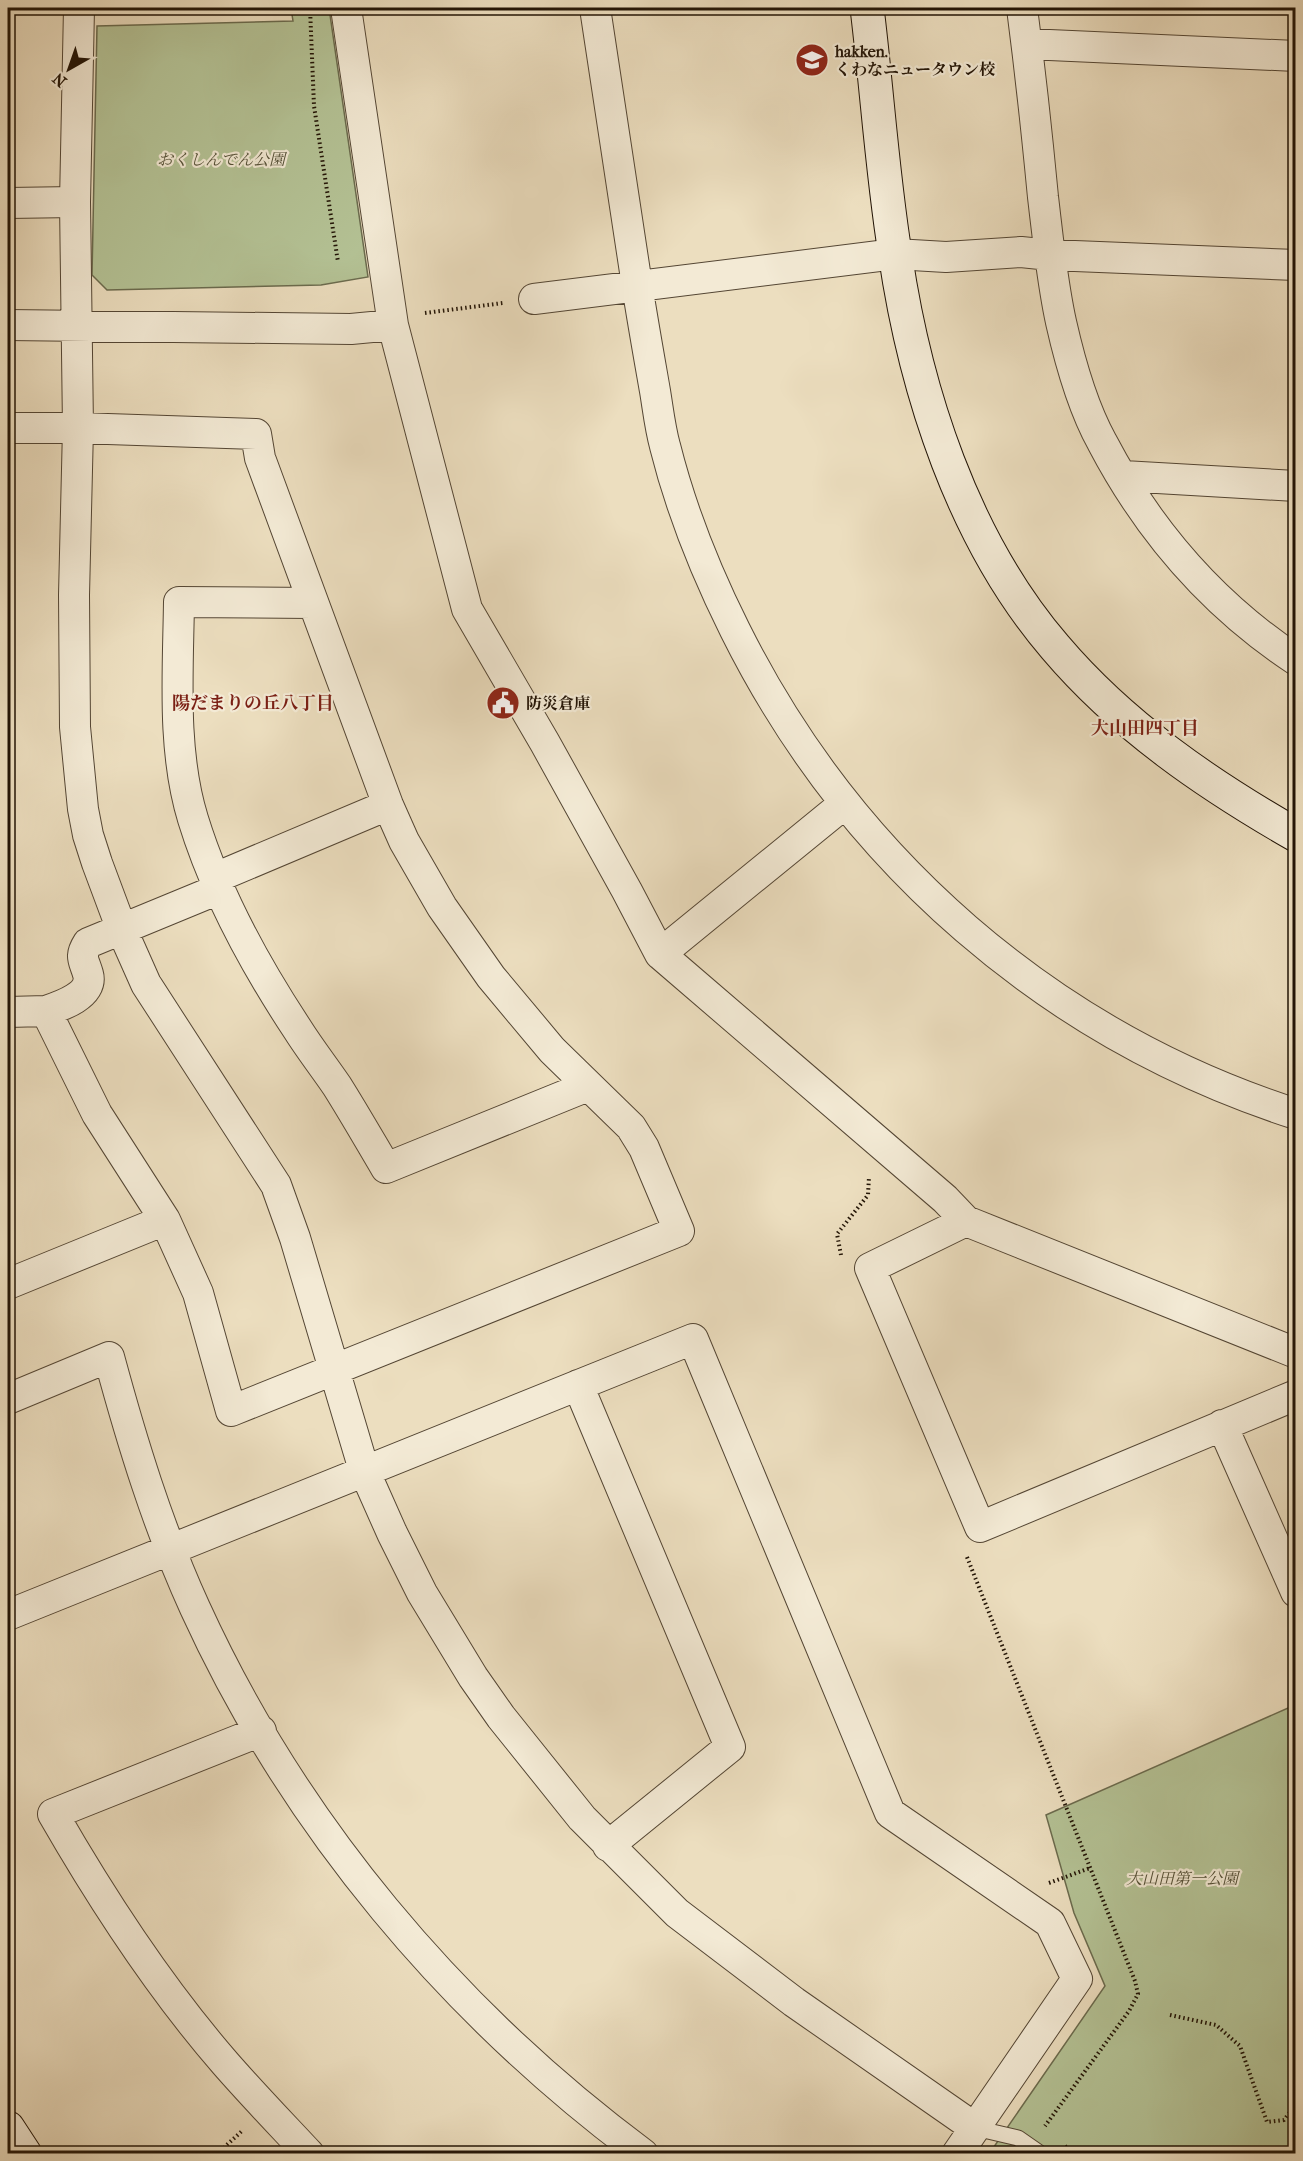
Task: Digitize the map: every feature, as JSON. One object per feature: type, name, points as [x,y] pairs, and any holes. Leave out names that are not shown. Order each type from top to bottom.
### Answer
[{"type":"street","points":[[346,8],[392,321],[467,609],[545,743],[660,954],[945,1199],[966,1221],[1296,1353]]},
{"type":"street","points":[[595,8],[637,286],[664,445],[696,544],[722,603],[753,664],[789,726],[844,804],[905,873],[961,926],[1031,980],[1106,1031],[1223,1089],[1296,1114]]},
{"type":"street","points":[[867,8],[895,254],[920,377],[936,433],[981,535],[1013,590],[1055,647],[1107,700],[1166,752],[1235,800],[1296,835]]},
{"type":"street","points":[[1022,8],[1050,255],[1060,320],[1072,364],[1101,442],[1148,520],[1194,574],[1219,600],[1258,634],[1296,660]]},
{"type":"street","points":[[79,10],[75,202],[78,428],[75,727],[88,835],[122,930],[146,984],[276,1185],[295,1238],[364,1470],[422,1593],[473,1677],[526,1751],[608,1846],[677,1912],[794,2002],[975,2128]]},
{"type":"street","points":[[1027,44],[1296,56]]},
{"type":"street","points":[[8,203],[75,202]]},
{"type":"street","points":[[534,299],[895,254],[946,257],[1021,252],[1296,266]]},
{"type":"street","points":[[8,325],[351,329],[392,321]]},
{"type":"street","points":[[8,428],[256,434],[260,458],[312,603],[404,841],[464,939],[521,1014],[588,1086],[631,1127],[640,1141],[679,1232],[231,1411],[198,1293],[165,1220],[97,1114],[46,1011]]},
{"type":"street","points":[[1123,476],[1296,486]]},
{"type":"street","points":[[312,603],[179,602],[177,713],[192,818],[217,883],[244,938],[297,1030],[337,1086],[386,1168],[588,1086]]},
{"type":"street","points":[[8,1012],[46,1011],[62,1006],[83,993],[88,984],[88,976],[83,962],[83,951],[88,943],[122,930],[217,883],[388,804]]},
{"type":"street","points":[[660,954],[844,804]]},
{"type":"street","points":[[8,1284],[165,1220]]},
{"type":"street","points":[[966,1221],[870,1268],[980,1527],[1296,1395]]},
{"type":"street","points":[[8,1616],[364,1470],[693,1339],[890,1813],[1050,1923],[1077,1979],[957,2154]]},
{"type":"street","points":[[8,1399],[109,1357],[139,1460],[171,1550],[195,1607],[228,1675],[307,1807],[346,1862],[455,1990],[526,2058],[578,2103],[643,2154]]},
{"type":"street","points":[[578,1384],[730,1747],[608,1846]]},
{"type":"street","points":[[1222,1425],[1296,1592]]},
{"type":"street","points":[[261,1731],[53,1814],[102,1896],[175,1999],[224,2061],[309,2154]]},
{"type":"street","points":[[8,2128],[26,2154]]},
{"type":"lane","points":[[975,2128],[1018,2138],[1041,2154]]},
{"type":"path","points":[[79,10],[310,10],[314,106],[338,262]]},
{"type":"path","points":[[392,321],[534,299]]},
{"type":"path","points":[[980,1527],[959,1538],[1135,1981],[1138,1995],[1129,2011],[1043,2130]]},
{"type":"path","points":[[1046,1885],[1090,1868]]},
{"type":"path","points":[[1170,2015],[1216,2025],[1240,2046],[1267,2122],[1284,2120],[1296,2104]]},
{"type":"green space","name":"おくしんでん公園","points":[[291,8],[329,8],[368,277],[321,285],[107,290],[92,275],[97,26],[293,21]]},
{"type":"green space","name":"大山田第一公園","points":[[1295,1705],[1295,2153],[989,2154],[1105,1986],[1074,1913],[1046,1815]]},
{"type":"place","name":"hakken. くわなニュータウン校","points":[[812,60]]},
{"type":"place","name":"防災倉庫","points":[[503,703]]},
{"type":"district","name":"陽だまりの丘八丁目","points":[[253,703]]},
{"type":"district","name":"大山田四丁目","points":[[1145,728]]}]
